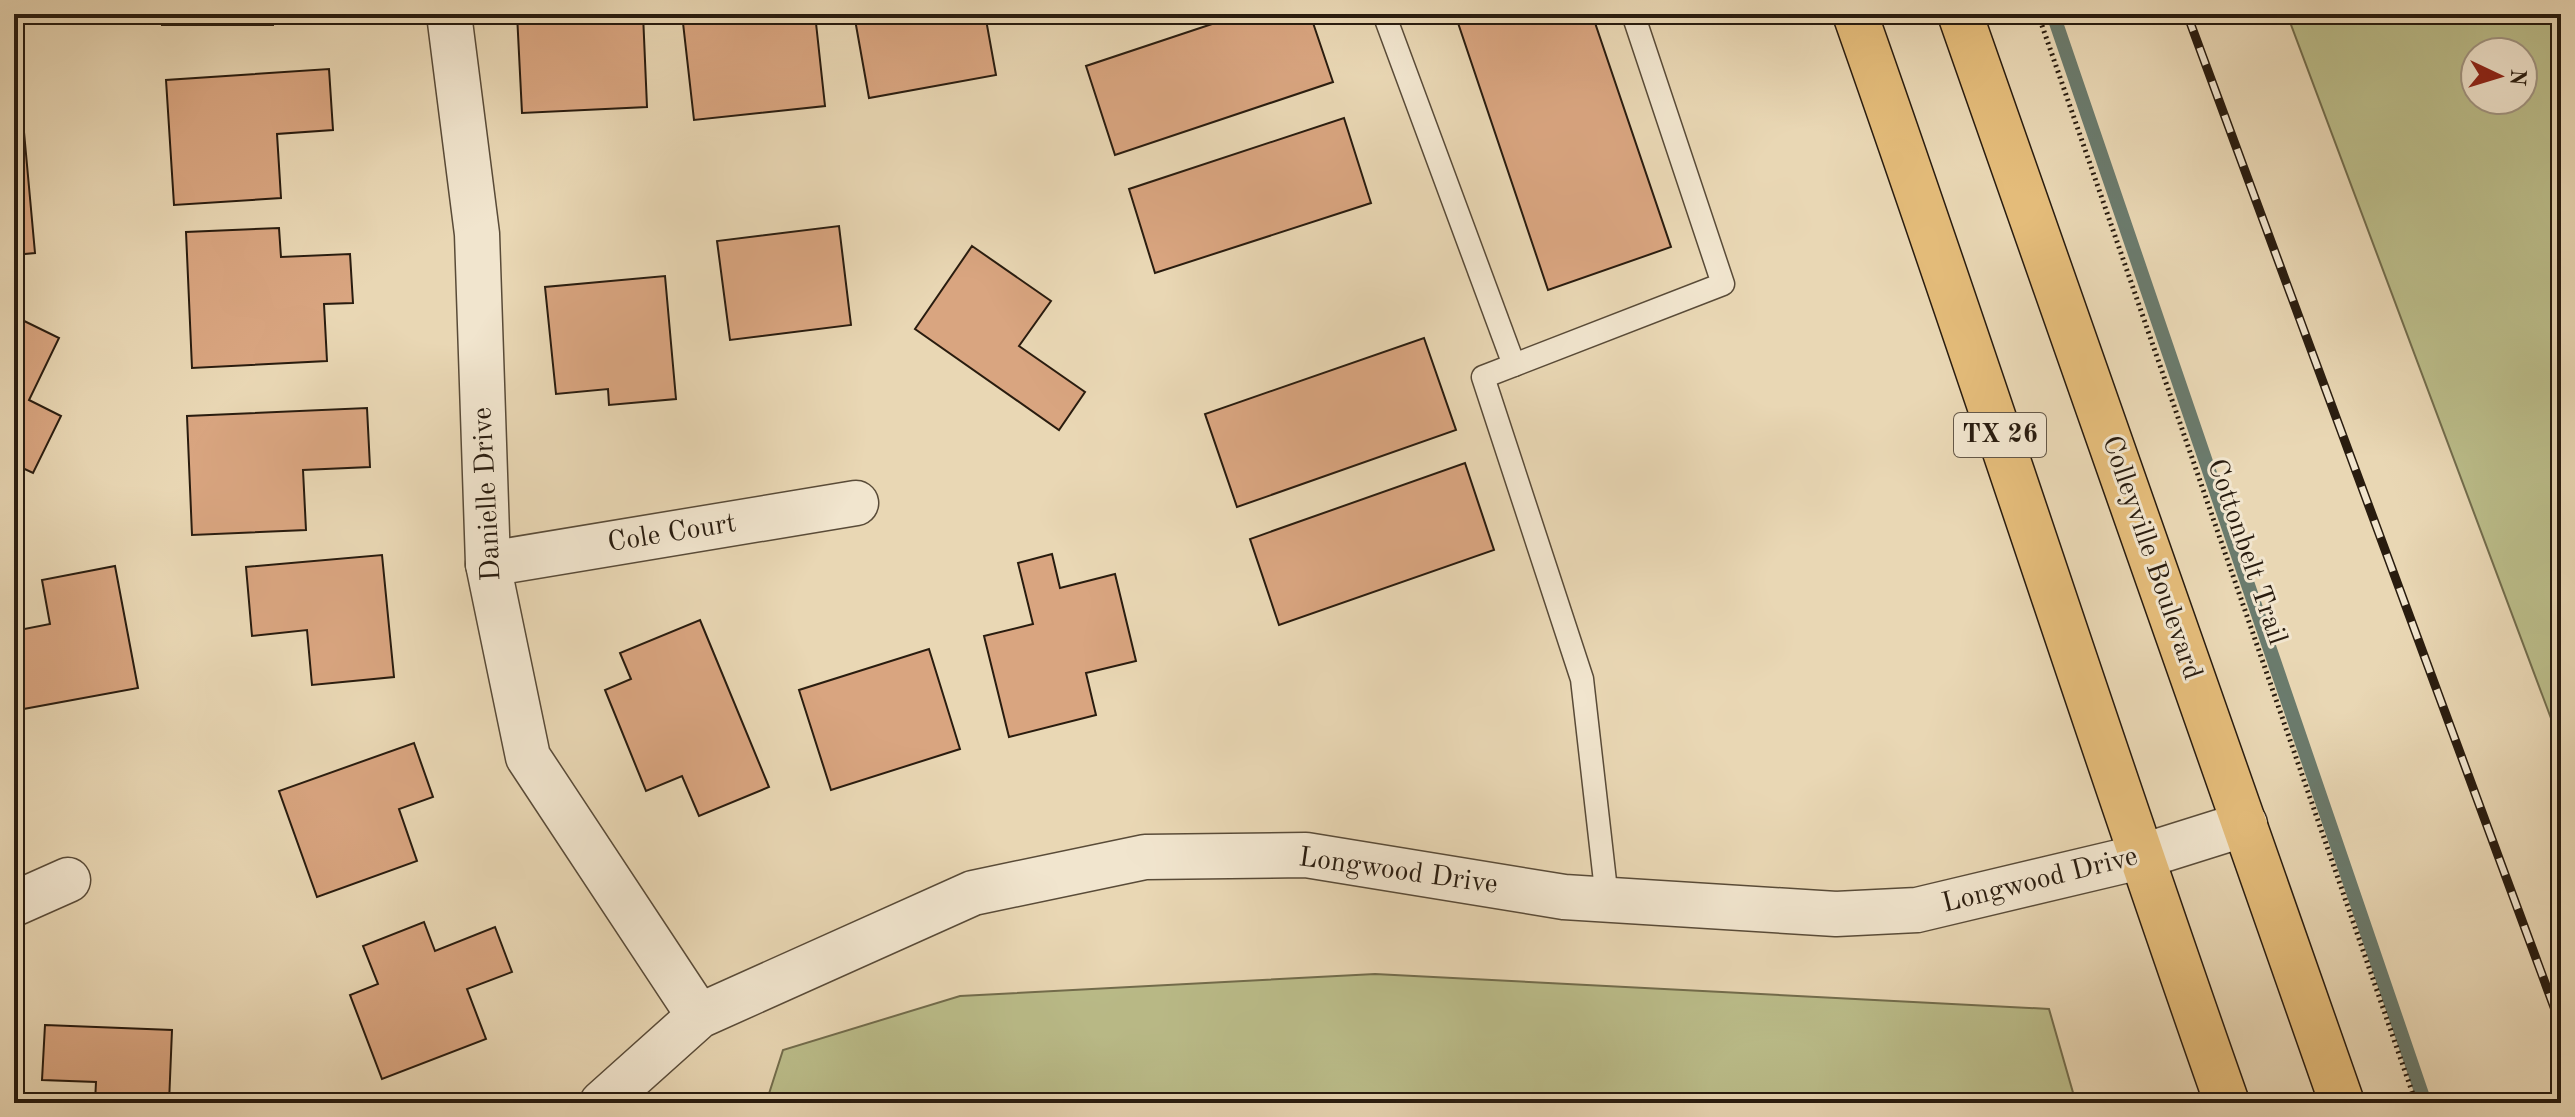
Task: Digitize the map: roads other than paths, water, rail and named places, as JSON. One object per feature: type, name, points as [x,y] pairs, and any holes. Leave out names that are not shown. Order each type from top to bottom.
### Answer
[{"type":"main road","name":"TX 26","points":[[1855,14],[1945,268],[2140,857],[2227,1103]]},
{"type":"main road","name":"Colleyville Boulevard","points":[[1960,14],[2342,1103]]},
{"type":"street","name":"Danielle Drive","points":[[449,14],[477,234],[488,564],[528,757],[699,1016]]},
{"type":"street","name":"Cole Court","points":[[488,564],[856,503]]},
{"type":"street","name":"Longwood Drive","points":[[602,1103],[699,1016],[973,893],[1145,857],[1306,855],[1564,897],[1836,914],[1917,910],[2140,857],[2245,824]]},
{"type":"street","points":[[14,904],[68,880]]},
{"type":"lane","points":[[1384,14],[1514,365]]},
{"type":"lane","points":[[1607,899],[1582,679],[1483,377],[1723,284],[1633,14]]},
{"type":"waterway","points":[[2053,14],[2425,1103]]},
{"type":"railway","points":[[2187,14],[2561,1026]]}]
